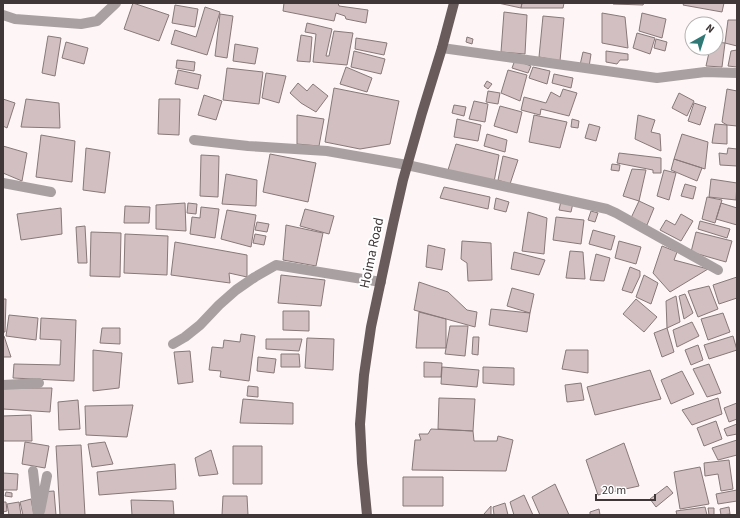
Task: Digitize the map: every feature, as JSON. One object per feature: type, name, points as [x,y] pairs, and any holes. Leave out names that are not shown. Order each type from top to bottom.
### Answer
[{"type":"main road","name":"Hoima Road","points":[[367,515],[360,424],[364,375],[371,326],[407,165],[454,3]]},
{"type":"street","points":[[3,15],[15,19],[81,24],[97,21],[116,3]]},
{"type":"street","points":[[442,48],[657,78],[705,72],[737,74]]},
{"type":"street","points":[[194,140],[248,146],[327,151],[407,165],[607,209],[718,270]]},
{"type":"street","points":[[3,183],[51,192]]},
{"type":"street","points":[[173,344],[185,338],[236,290],[276,265],[381,282]]},
{"type":"street","points":[[3,385],[39,383]]},
{"type":"street","points":[[33,471],[39,515]]},
{"type":"street","points":[[39,515],[47,476]]},
{"type":"building","points":[[133,3],[169,15],[159,41],[124,29]]},
{"type":"building","points":[[284,3],[338,3],[339,6],[368,10],[366,23],[346,19],[345,16],[336,13],[334,21],[283,11]]},
{"type":"building","points":[[498,3],[522,3],[521,8]]},
{"type":"building","points":[[522,3],[564,3],[563,8],[521,8]]},
{"type":"building","points":[[613,3],[644,3],[643,5]]},
{"type":"building","points":[[684,3],[724,3],[722,12],[683,5]]},
{"type":"building","points":[[175,5],[198,9],[195,27],[172,23]]},
{"type":"building","points":[[205,7],[220,12],[207,55],[171,44],[175,30],[196,37]]},
{"type":"building","points":[[504,12],[527,15],[525,54],[501,52]]},
{"type":"building","points":[[602,13],[625,17],[628,48],[602,43]]},
{"type":"building","points":[[642,13],[666,19],[662,38],[639,31]]},
{"type":"building","points":[[220,14],[233,16],[227,58],[215,56]]},
{"type":"building","points":[[543,16],[564,18],[560,61],[539,57]]},
{"type":"building","points":[[728,20],[737,20],[737,46],[725,43]]},
{"type":"building","points":[[307,23],[332,29],[326,56],[329,56],[334,31],[353,33],[347,65],[313,62],[316,34],[305,32]]},
{"type":"building","points":[[637,33],[655,38],[650,54],[633,48]]},
{"type":"building","points":[[301,35],[312,37],[310,62],[297,61]]},
{"type":"building","points":[[48,36],[61,38],[55,76],[42,73]]},
{"type":"building","points":[[467,37],[473,39],[472,44],[466,42]]},
{"type":"building","points":[[356,38],[387,43],[384,55],[355,49]]},
{"type":"building","points":[[656,39],[667,42],[665,51],[654,48]]},
{"type":"building","points":[[66,42],[88,48],[84,64],[62,58]]},
{"type":"building","points":[[235,44],[258,48],[255,64],[233,61]]},
{"type":"building","points":[[737,50],[737,67],[728,66],[731,51]]},
{"type":"building","points":[[354,51],[385,59],[381,74],[351,67]]},
{"type":"building","points":[[606,51],[628,54],[628,60],[620,60],[617,64],[606,62]]},
{"type":"building","points":[[583,52],[591,54],[589,67],[580,65]]},
{"type":"building","points":[[708,56],[723,56],[722,67],[706,66]]},
{"type":"building","points":[[177,60],[195,62],[194,71],[176,68]]},
{"type":"building","points":[[515,60],[531,66],[528,73],[512,68]]},
{"type":"building","points":[[346,67],[372,78],[367,92],[340,84]]},
{"type":"building","points":[[533,67],[550,71],[547,84],[529,78]]},
{"type":"building","points":[[227,68],[263,72],[259,104],[223,100]]},
{"type":"building","points":[[178,70],[201,75],[198,89],[175,84]]},
{"type":"building","points":[[508,70],[527,75],[520,101],[501,93]]},
{"type":"building","points":[[266,73],[286,76],[279,103],[262,98]]},
{"type":"building","points":[[554,74],[573,78],[571,88],[552,83]]},
{"type":"building","points":[[487,81],[492,84],[488,89],[484,86]]},
{"type":"building","points":[[298,83],[307,91],[313,84],[328,96],[316,112],[301,103],[290,93]]},
{"type":"building","points":[[334,88],[399,101],[390,144],[360,149],[325,142]]},
{"type":"building","points":[[563,89],[577,93],[569,116],[541,109],[540,115],[521,110],[524,97],[546,103],[551,92],[560,97]]},
{"type":"building","points":[[727,89],[737,91],[737,126],[727,125],[722,122]]},
{"type":"building","points":[[488,91],[500,93],[498,104],[486,102]]},
{"type":"building","points":[[679,93],[694,101],[687,116],[672,108]]},
{"type":"building","points":[[204,95],[222,101],[216,120],[198,115]]},
{"type":"building","points":[[3,99],[15,103],[7,128],[3,126]]},
{"type":"building","points":[[26,99],[59,103],[60,128],[21,127]]},
{"type":"building","points":[[159,99],[180,99],[179,135],[158,134]]},
{"type":"building","points":[[474,101],[488,104],[485,122],[469,119]]},
{"type":"building","points":[[694,103],[706,107],[700,125],[688,121]]},
{"type":"building","points":[[454,105],[466,107],[464,116],[452,113]]},
{"type":"building","points":[[500,106],[522,112],[517,133],[494,126]]},
{"type":"building","points":[[297,115],[324,119],[319,146],[297,144]]},
{"type":"building","points":[[534,115],[567,122],[560,148],[529,142]]},
{"type":"building","points":[[638,115],[655,120],[651,132],[660,134],[661,151],[635,139]]},
{"type":"building","points":[[457,119],[481,125],[478,141],[454,137]]},
{"type":"building","points":[[572,119],[579,121],[578,128],[571,127]]},
{"type":"building","points":[[589,124],[600,127],[596,141],[585,138]]},
{"type":"building","points":[[715,124],[727,125],[727,144],[712,143]]},
{"type":"building","points":[[487,134],[507,140],[505,152],[484,146]]},
{"type":"building","points":[[682,134],[708,142],[705,169],[674,159]]},
{"type":"building","points":[[41,135],[75,141],[72,182],[36,177]]},
{"type":"building","points":[[456,144],[499,155],[494,182],[448,170]]},
{"type":"building","points":[[3,146],[27,153],[22,181],[3,173]]},
{"type":"building","points":[[86,148],[110,152],[105,193],[83,190]]},
{"type":"building","points":[[728,148],[737,149],[737,166],[720,165],[719,153],[727,154]]},
{"type":"building","points":[[619,153],[661,158],[661,173],[653,173],[653,170],[617,163]]},
{"type":"building","points":[[270,154],[316,163],[308,202],[263,192]]},
{"type":"building","points":[[201,155],[219,156],[218,197],[200,196]]},
{"type":"building","points":[[503,156],[518,160],[510,184],[498,180]]},
{"type":"building","points":[[674,159],[702,168],[697,181],[671,170]]},
{"type":"building","points":[[612,164],[620,165],[619,171],[611,170]]},
{"type":"building","points":[[632,169],[646,170],[639,201],[623,196]]},
{"type":"building","points":[[664,170],[676,173],[669,200],[657,196]]},
{"type":"building","points":[[226,174],[257,180],[256,206],[222,204]]},
{"type":"building","points":[[711,179],[737,183],[736,200],[709,197]]},
{"type":"building","points":[[685,184],[696,187],[693,199],[681,196]]},
{"type":"building","points":[[444,187],[490,197],[488,209],[440,198]]},
{"type":"building","points":[[707,197],[722,200],[715,223],[702,219]]},
{"type":"building","points":[[496,198],[509,202],[506,212],[494,209]]},
{"type":"building","points":[[561,201],[573,203],[571,212],[559,210]]},
{"type":"building","points":[[639,201],[654,208],[647,225],[631,218]]},
{"type":"building","points":[[185,203],[186,231],[156,229],[156,205]]},
{"type":"building","points":[[188,203],[197,204],[196,214],[187,213]]},
{"type":"building","points":[[721,203],[737,208],[737,225],[716,219]]},
{"type":"building","points":[[125,206],[150,207],[149,223],[124,223]]},
{"type":"building","points":[[201,207],[219,209],[215,238],[190,234],[192,217],[200,218]]},
{"type":"building","points":[[61,208],[62,234],[21,240],[17,214]]},
{"type":"building","points":[[305,209],[334,216],[329,234],[300,226]]},
{"type":"building","points":[[227,210],[256,215],[251,247],[221,239]]},
{"type":"building","points":[[591,211],[598,213],[595,222],[588,220]]},
{"type":"building","points":[[528,212],[547,218],[544,254],[522,251]]},
{"type":"building","points":[[681,214],[693,221],[681,241],[660,230],[666,220],[675,225]]},
{"type":"building","points":[[556,217],[584,220],[581,244],[553,240]]},
{"type":"building","points":[[700,221],[730,229],[727,238],[698,229]]},
{"type":"building","points":[[257,222],[269,224],[267,232],[255,230]]},
{"type":"building","points":[[286,225],[323,233],[316,266],[283,260]]},
{"type":"building","points":[[85,226],[87,263],[78,263],[76,227]]},
{"type":"building","points":[[593,230],[615,236],[611,250],[589,244]]},
{"type":"building","points":[[91,232],[121,233],[120,277],[90,276]]},
{"type":"building","points":[[696,232],[732,241],[726,262],[691,252]]},
{"type":"building","points":[[125,234],[168,236],[167,275],[124,273]]},
{"type":"building","points":[[255,234],[266,236],[264,245],[253,243]]},
{"type":"building","points":[[462,241],[491,243],[492,280],[468,281],[467,263],[461,259]]},
{"type":"building","points":[[619,241],[641,247],[636,264],[615,258]]},
{"type":"building","points":[[175,242],[247,255],[247,277],[229,273],[230,283],[171,275]]},
{"type":"building","points":[[428,245],[445,249],[442,270],[426,267]]},
{"type":"building","points":[[662,246],[677,252],[674,260],[708,269],[670,292],[653,273]]},
{"type":"building","points":[[570,251],[583,252],[585,279],[566,278]]},
{"type":"building","points":[[514,252],[545,260],[539,275],[511,269]]},
{"type":"building","points":[[596,254],[610,258],[604,281],[590,280]]},
{"type":"building","points":[[630,267],[640,271],[640,276],[632,293],[622,290]]},
{"type":"building","points":[[281,275],[325,280],[321,306],[278,303]]},
{"type":"building","points":[[644,275],[658,283],[651,304],[636,297]]},
{"type":"building","points":[[737,277],[737,298],[719,304],[713,285]]},
{"type":"building","points":[[419,282],[448,292],[467,310],[477,312],[475,327],[414,310]]},
{"type":"building","points":[[709,286],[718,309],[698,317],[688,291]]},
{"type":"building","points":[[512,288],[534,294],[530,313],[507,306]]},
{"type":"building","points":[[685,294],[693,313],[684,319],[679,296]]},
{"type":"building","points":[[676,296],[680,322],[667,328],[666,301]]},
{"type":"building","points":[[3,299],[6,299],[5,332],[3,332]]},
{"type":"building","points":[[636,299],[657,317],[644,332],[623,314]]},
{"type":"building","points":[[491,309],[530,313],[527,332],[489,325]]},
{"type":"building","points":[[283,311],[309,311],[309,331],[283,330]]},
{"type":"building","points":[[419,312],[446,319],[446,348],[416,348]]},
{"type":"building","points":[[723,313],[730,332],[708,340],[701,319]]},
{"type":"building","points":[[9,315],[38,318],[36,340],[6,336]]},
{"type":"building","points":[[41,318],[76,320],[74,381],[13,378],[14,364],[60,365],[61,340],[40,339]]},
{"type":"building","points":[[692,322],[699,336],[677,347],[673,330]]},
{"type":"building","points":[[450,326],[468,326],[465,356],[445,354]]},
{"type":"building","points":[[102,328],[120,328],[120,344],[100,343]]},
{"type":"building","points":[[667,328],[674,352],[662,357],[654,333]]},
{"type":"building","points":[[241,334],[255,336],[249,381],[220,377],[221,371],[209,370],[212,347],[223,348],[224,340],[240,342]]},
{"type":"building","points":[[4,336],[11,357],[3,357]]},
{"type":"building","points":[[733,336],[737,350],[709,359],[704,345]]},
{"type":"building","points":[[473,337],[479,337],[478,355],[472,354]]},
{"type":"building","points":[[307,338],[334,339],[333,370],[305,368]]},
{"type":"building","points":[[266,339],[302,339],[299,351],[266,349]]},
{"type":"building","points":[[698,345],[703,360],[691,365],[685,350]]},
{"type":"building","points":[[93,350],[122,353],[119,388],[93,391]]},
{"type":"building","points":[[566,350],[588,350],[588,373],[562,369]]},
{"type":"building","points":[[190,351],[193,382],[178,384],[174,352]]},
{"type":"building","points":[[281,354],[299,354],[300,367],[281,367]]},
{"type":"building","points":[[258,357],[276,359],[274,373],[257,371]]},
{"type":"building","points":[[424,362],[442,363],[441,377],[424,377]]},
{"type":"building","points":[[709,364],[721,393],[707,397],[693,369]]},
{"type":"building","points":[[442,367],[479,370],[477,387],[441,384]]},
{"type":"building","points":[[483,367],[514,368],[514,385],[483,383]]},
{"type":"building","points":[[650,370],[661,399],[595,415],[587,387]]},
{"type":"building","points":[[682,371],[694,394],[671,404],[661,380]]},
{"type":"building","points":[[581,383],[584,400],[567,402],[565,385]]},
{"type":"building","points":[[248,386],[258,387],[258,397],[247,396]]},
{"type":"building","points":[[3,388],[52,388],[50,412],[3,409]]},
{"type":"building","points":[[439,398],[475,399],[473,431],[438,429]]},
{"type":"building","points":[[718,398],[722,414],[692,425],[682,410]]},
{"type":"building","points":[[243,399],[293,403],[293,424],[240,423]]},
{"type":"building","points":[[78,400],[80,429],[59,430],[58,402]]},
{"type":"building","points":[[737,403],[737,419],[729,422],[724,408]]},
{"type":"building","points":[[133,405],[127,437],[86,435],[85,406]]},
{"type":"building","points":[[31,415],[32,441],[3,441],[3,416]]},
{"type":"building","points":[[716,421],[722,439],[704,446],[697,428]]},
{"type":"building","points":[[737,424],[737,434],[727,436],[724,429]]},
{"type":"building","points":[[431,429],[473,431],[474,441],[497,441],[498,436],[513,440],[506,471],[412,470],[415,440],[421,440],[419,434],[428,434]]},
{"type":"building","points":[[737,440],[737,455],[718,460],[712,448]]},
{"type":"building","points":[[25,442],[49,446],[45,468],[22,464]]},
{"type":"building","points":[[105,442],[113,464],[92,467],[88,444]]},
{"type":"building","points":[[624,443],[639,486],[598,495],[586,460]]},
{"type":"building","points":[[81,445],[85,515],[60,515],[56,446]]},
{"type":"building","points":[[233,446],[262,446],[262,484],[233,484]]},
{"type":"building","points":[[211,450],[218,474],[199,476],[195,458]]},
{"type":"building","points":[[729,460],[733,489],[721,491],[718,474],[705,476],[704,463]]},
{"type":"building","points":[[175,464],[176,489],[99,495],[97,472]]},
{"type":"building","points":[[700,467],[709,504],[680,509],[674,472]]},
{"type":"building","points":[[3,473],[18,474],[17,490],[3,490]]},
{"type":"building","points":[[403,477],[443,477],[443,506],[403,506]]},
{"type":"building","points":[[555,484],[569,515],[540,515],[532,497]]},
{"type":"building","points":[[667,486],[673,493],[656,507],[650,499]]},
{"type":"building","points":[[737,490],[737,501],[718,504],[716,494]]},
{"type":"building","points":[[54,491],[56,515],[41,515],[40,492]]},
{"type":"building","points":[[6,492],[12,493],[12,497],[5,496]]},
{"type":"building","points":[[524,495],[533,515],[514,515],[510,502]]},
{"type":"building","points":[[223,496],[247,496],[248,515],[222,515]]},
{"type":"building","points":[[31,499],[34,515],[23,515],[20,502]]},
{"type":"building","points":[[131,500],[173,501],[174,515],[132,515]]},
{"type":"building","points":[[3,502],[6,502],[7,511],[3,512]]},
{"type":"building","points":[[19,502],[21,515],[9,515],[7,504]]},
{"type":"building","points":[[505,503],[508,515],[494,515],[493,507]]},
{"type":"building","points":[[491,506],[491,515],[484,515],[484,514]]},
{"type":"building","points":[[705,507],[707,515],[677,515],[676,511]]},
{"type":"building","points":[[729,507],[730,514],[721,515],[720,509]]},
{"type":"building","points":[[708,508],[714,508],[714,515],[709,515]]},
{"type":"building","points":[[599,509],[600,515],[590,515],[590,512]]}]
